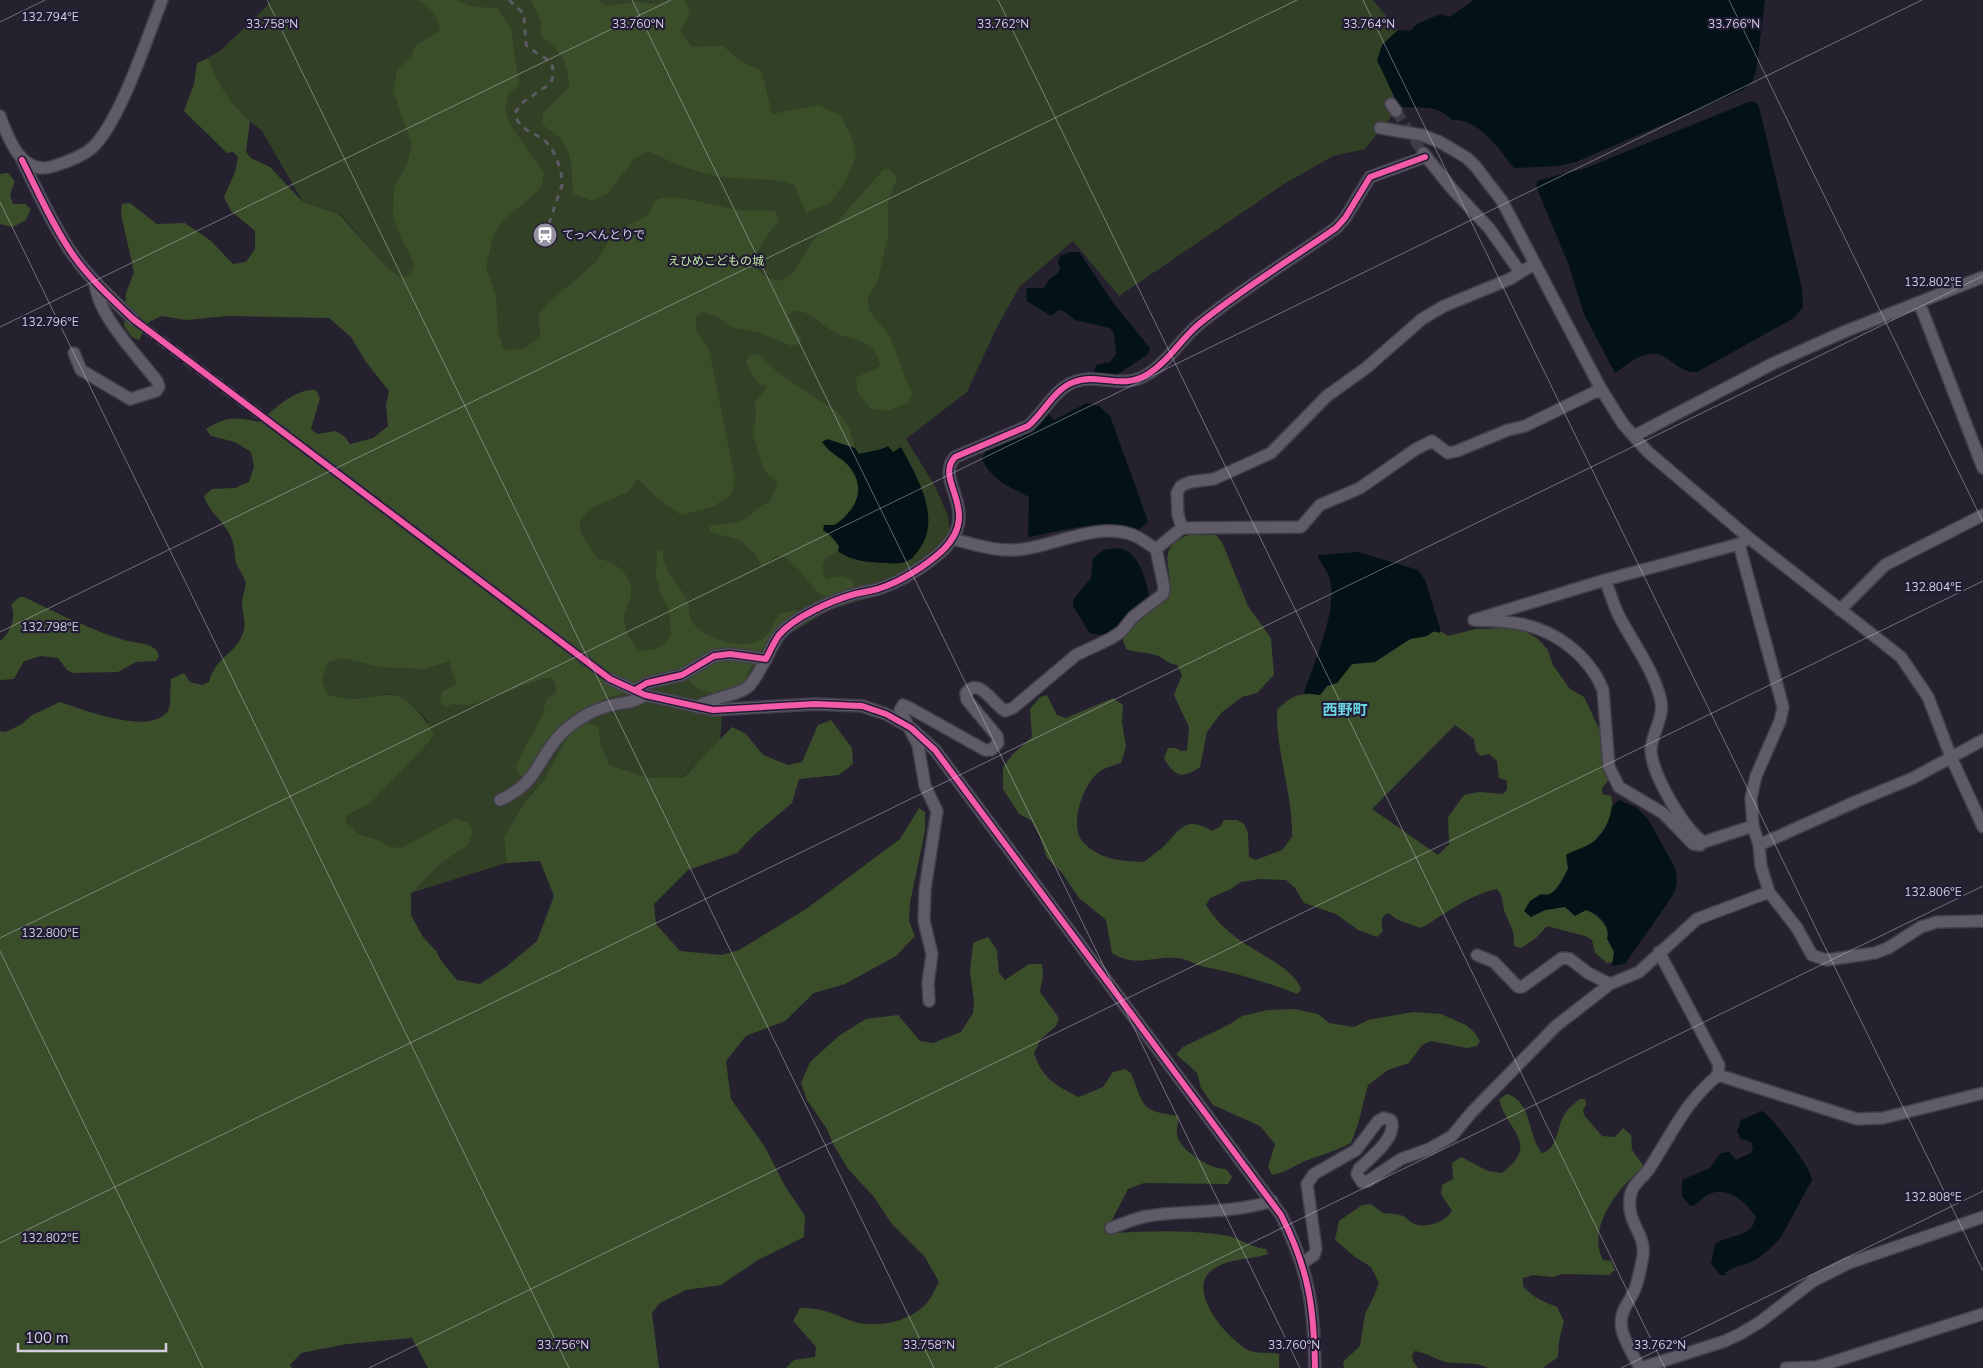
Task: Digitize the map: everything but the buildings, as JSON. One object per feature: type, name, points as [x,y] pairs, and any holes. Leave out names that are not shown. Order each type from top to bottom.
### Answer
[{"type":"street","points":[[22,160],[37,169],[72,160],[91,148],[107,130],[162,0]]},
{"type":"street","points":[[0,116],[67,245],[95,282],[133,319]]},
{"type":"street","points":[[1380,128],[1414,134],[1440,142],[1466,158],[1484,176],[1502,201],[1601,389],[1615,413],[1634,436],[1744,541],[1840,610],[1901,657],[1928,697],[1951,757],[1983,828]]},
{"type":"street","points":[[697,707],[708,700],[741,691],[749,686],[780,634],[805,615],[836,600],[878,589],[911,573],[927,563],[953,539],[960,519],[960,509],[947,471],[949,464],[955,456],[1028,426],[1038,418],[1055,396],[1075,381],[1089,380],[1118,383],[1147,375],[1160,366],[1198,326],[1219,309],[1336,228],[1349,212],[1370,177],[1424,155],[1489,228],[1520,272]]},
{"type":"street","points":[[1182,528],[1178,515],[1177,493],[1181,486],[1190,482],[1214,478],[1271,453],[1327,396],[1366,368],[1422,319],[1444,306],[1510,279],[1534,264]]},
{"type":"street","points":[[1634,436],[1774,363],[1846,330],[1983,277]]},
{"type":"street","points":[[74,353],[81,370],[130,399],[156,391],[159,387],[157,381],[106,312],[96,294],[95,282]]},
{"type":"street","points":[[1919,302],[1983,468]]},
{"type":"street","points":[[1156,549],[1182,528],[1301,527],[1320,504],[1360,488],[1416,449],[1432,441],[1448,453],[1457,452],[1508,430],[1525,426],[1601,389]]},
{"type":"street","points":[[1840,610],[1885,565],[1983,515]]},
{"type":"street","points":[[929,1001],[928,983],[932,954],[924,921],[925,890],[937,811],[925,786],[918,745],[911,728],[900,710],[903,705],[985,750],[995,748],[998,743],[997,736],[968,700],[966,693],[970,688],[976,687],[982,690],[1005,711],[1013,708],[1076,655],[1110,639],[1133,617],[1163,594],[1164,587],[1156,549],[1134,535],[1119,532],[1080,536],[1024,549],[986,548],[953,539]]},
{"type":"street","points":[[1702,841],[1700,845],[1693,844],[1663,814],[1619,786],[1609,767],[1602,690],[1598,678],[1578,654],[1564,642],[1534,627],[1521,623],[1474,620],[1605,580],[1744,541]]},
{"type":"street","points":[[1744,541],[1784,707],[1780,721],[1756,776],[1751,798],[1753,826],[1759,845],[1761,866],[1769,892],[1797,928],[1812,954],[1826,960],[1875,953],[1888,948],[1921,927],[1937,922],[1983,921]]},
{"type":"street","points":[[1605,580],[1618,614],[1653,680],[1661,701],[1661,712],[1651,748],[1655,766],[1679,815],[1696,838],[1704,842],[1753,826]]},
{"type":"street","points":[[500,800],[516,793],[529,781],[561,733],[576,722],[604,707],[637,701],[647,683],[682,675],[714,656],[730,654],[766,659]]},
{"type":"street","points":[[610,679],[640,693],[697,707],[726,710],[815,704],[862,706],[886,714],[911,728],[935,750],[1272,1201],[1293,1239],[1303,1263],[1311,1301],[1315,1368]]},
{"type":"street","points":[[1759,845],[1913,778],[1983,740]]},
{"type":"street","points":[[1303,1263],[1314,1255],[1316,1249],[1307,1184],[1314,1174],[1356,1150],[1378,1121],[1384,1118],[1391,1120],[1393,1126],[1391,1134],[1359,1169],[1357,1174],[1362,1182],[1368,1181],[1410,1155],[1444,1142],[1460,1128],[1471,1112],[1556,1026],[1610,984],[1639,972],[1697,919],[1769,892]]},
{"type":"street","points":[[1659,952],[1705,1035],[1719,1065],[1718,1075],[1683,1110],[1648,1171],[1631,1192],[1632,1221],[1641,1238],[1644,1250],[1640,1275],[1634,1291],[1621,1313],[1621,1321],[1624,1338],[1640,1368],[1725,1341],[1740,1334],[1760,1322],[1813,1281],[1848,1263],[1983,1217]]},
{"type":"street","points":[[1477,955],[1494,962],[1518,986],[1526,985],[1562,958],[1570,959],[1588,973],[1610,984]]},
{"type":"street","points":[[1718,1075],[1857,1119],[1883,1118],[1983,1093]]},
{"type":"street","points":[[1111,1228],[1146,1216],[1192,1211],[1234,1210],[1272,1201]]},
{"type":"street","points":[[1786,1368],[1817,1367],[1983,1314]]},
{"type":"green space","name":"えひめこどもの城","points":[[270,0],[1373,0],[1398,30],[1382,45],[1399,107],[1365,149],[1333,156],[1284,184],[1119,296],[1073,241],[1020,286],[996,329],[967,392],[906,439],[935,486],[948,516],[952,549],[934,565],[883,594],[831,609],[786,636],[753,690],[723,702],[720,741],[682,778],[649,778],[610,765],[601,744],[599,726],[568,736],[543,781],[525,802],[504,836],[506,863],[411,893],[375,839],[357,834],[346,822],[348,815],[371,803],[428,743],[427,720],[413,706],[394,694],[344,700],[327,694],[322,681],[328,662],[442,594],[400,277],[384,264],[340,214],[303,202],[262,131],[238,111],[216,80],[208,58],[221,50],[267,6]]},
{"type":"green space","points":[[419,0],[455,0],[473,7],[497,8],[511,29],[519,85],[508,94],[505,111],[511,126],[544,173],[541,188],[504,220],[494,234],[486,267],[496,297],[498,332],[504,350],[524,349],[540,337],[539,315],[546,305],[596,262],[614,233],[648,215],[655,200],[674,197],[731,209],[776,212],[779,221],[760,247],[756,256],[756,264],[759,271],[767,277],[780,281],[794,272],[812,242],[822,231],[837,222],[884,169],[890,169],[897,178],[888,202],[888,236],[878,280],[867,298],[870,312],[889,335],[912,394],[908,403],[886,411],[870,408],[857,391],[856,377],[875,370],[881,364],[876,354],[865,343],[837,334],[812,317],[799,311],[793,311],[788,316],[801,339],[801,342],[792,346],[758,332],[730,327],[720,318],[703,312],[696,317],[696,330],[709,350],[735,480],[731,495],[712,507],[681,515],[657,498],[638,479],[628,492],[589,509],[580,522],[580,532],[598,559],[617,566],[629,581],[631,594],[624,621],[628,635],[639,650],[654,650],[662,646],[671,634],[669,609],[661,594],[656,576],[657,550],[662,551],[668,572],[687,601],[693,623],[699,629],[717,639],[738,644],[758,641],[767,635],[779,614],[796,610],[798,614],[763,648],[742,684],[727,691],[713,693],[700,690],[679,672],[634,686],[624,693],[606,698],[560,727],[524,777],[519,775],[516,768],[541,718],[546,700],[556,693],[556,685],[552,678],[544,678],[471,705],[453,704],[444,707],[440,700],[442,692],[456,684],[449,661],[424,669],[380,667],[342,658],[328,662],[322,681],[327,694],[346,699],[383,695],[398,696],[416,710],[427,722],[434,734],[428,743],[371,803],[348,815],[346,822],[358,834],[375,839],[391,847],[402,848],[456,818],[470,824],[473,832],[468,845],[441,863],[411,893],[411,915],[423,937],[436,951],[442,962],[457,980],[480,984],[506,967],[537,941],[554,896],[540,861],[506,863],[504,836],[525,802],[543,781],[568,736],[585,723],[599,726],[601,744],[610,765],[649,778],[683,778],[732,727],[746,734],[763,755],[788,765],[802,762],[818,725],[831,720],[852,748],[853,764],[839,775],[799,779],[792,803],[754,835],[737,853],[688,870],[654,904],[656,924],[680,951],[722,955],[739,950],[806,909],[900,839],[919,808],[925,812],[925,831],[910,903],[909,921],[915,936],[896,956],[845,984],[814,993],[785,1021],[746,1036],[726,1061],[731,1099],[765,1147],[785,1186],[805,1216],[804,1237],[758,1260],[721,1285],[686,1290],[660,1303],[652,1313],[659,1368],[428,1368],[412,1338],[347,1344],[301,1353],[290,1365],[292,1368],[0,1368],[0,731],[6,732],[22,724],[32,715],[60,702],[117,719],[149,721],[161,717],[170,707],[171,679],[184,673],[190,682],[202,685],[209,682],[216,666],[236,646],[245,626],[242,603],[245,580],[236,563],[231,537],[225,526],[209,507],[204,496],[212,489],[235,488],[249,482],[254,467],[251,452],[235,442],[211,436],[206,429],[220,422],[232,419],[259,422],[293,396],[308,390],[316,390],[320,398],[311,429],[317,434],[336,431],[345,437],[350,444],[373,438],[388,426],[386,405],[389,391],[366,362],[351,337],[329,318],[228,316],[186,320],[162,316],[149,322],[139,340],[132,337],[124,326],[126,293],[134,272],[121,214],[122,204],[130,203],[157,224],[185,223],[211,241],[233,264],[246,262],[255,249],[255,231],[231,211],[224,197],[235,172],[238,157],[233,152],[227,153],[184,111],[194,84],[197,63],[208,58],[224,92],[250,121],[246,152],[251,158],[270,167],[303,202],[339,214],[384,264],[400,277],[407,276],[414,269],[414,263],[401,238],[393,216],[394,187],[407,165],[412,145],[393,90],[397,70],[412,55],[416,45],[440,31],[434,13]]},
{"type":"green space","points":[[531,0],[598,0],[606,6],[636,2],[657,4],[668,0],[683,0],[686,2],[690,14],[680,31],[692,47],[723,46],[741,62],[761,70],[772,114],[819,105],[841,116],[852,138],[856,157],[845,182],[831,202],[806,213],[794,185],[786,182],[730,178],[698,172],[649,151],[635,158],[608,193],[592,201],[573,194],[569,154],[560,138],[542,125],[543,113],[569,87],[569,79],[563,58],[542,37],[541,21]]},
{"type":"green space","points":[[8,173],[15,181],[10,195],[13,204],[25,204],[31,209],[26,220],[13,227],[0,224],[0,174]]},
{"type":"green space","points":[[757,354],[780,374],[838,413],[849,427],[855,448],[845,445],[827,449],[849,466],[858,487],[858,496],[849,512],[842,519],[823,530],[840,546],[838,551],[826,558],[822,564],[824,576],[827,579],[839,576],[848,578],[854,584],[852,591],[831,596],[822,594],[786,558],[777,555],[762,567],[755,554],[740,540],[710,532],[710,526],[739,522],[770,502],[777,486],[776,481],[768,475],[762,466],[753,433],[756,418],[755,403],[766,388],[765,385],[760,385],[752,375],[746,361],[750,355]]},
{"type":"green space","points":[[1188,535],[1216,535],[1222,542],[1248,606],[1271,638],[1274,675],[1257,693],[1242,697],[1221,713],[1207,732],[1200,767],[1183,775],[1171,769],[1164,758],[1168,748],[1176,748],[1181,751],[1187,750],[1189,727],[1174,695],[1182,675],[1177,665],[1158,656],[1126,649],[1123,640],[1125,632],[1168,597],[1170,579],[1168,555],[1177,541]]},
{"type":"green space","points":[[19,597],[24,597],[111,636],[150,646],[157,651],[159,656],[156,661],[136,662],[118,672],[73,673],[67,670],[58,658],[41,656],[24,661],[14,679],[0,680],[0,641],[7,634],[12,624],[13,609],[11,605]]},
{"type":"green space","points":[[1508,628],[1522,630],[1537,638],[1548,650],[1553,665],[1570,689],[1584,697],[1604,739],[1608,781],[1602,788],[1602,794],[1611,796],[1611,814],[1602,832],[1595,840],[1587,847],[1570,853],[1569,867],[1565,875],[1552,894],[1531,916],[1545,910],[1565,907],[1575,915],[1586,910],[1593,913],[1603,923],[1610,936],[1615,958],[1612,962],[1607,963],[1595,953],[1592,940],[1585,936],[1547,926],[1536,938],[1521,948],[1514,946],[1512,929],[1501,895],[1497,889],[1467,900],[1421,928],[1398,920],[1388,913],[1382,920],[1383,931],[1377,937],[1358,930],[1336,914],[1304,903],[1295,888],[1286,880],[1260,879],[1241,882],[1231,889],[1210,898],[1206,905],[1217,920],[1231,933],[1248,946],[1276,962],[1292,976],[1301,990],[1297,994],[1251,978],[1201,966],[1180,958],[1129,960],[1112,953],[1106,920],[1079,898],[1062,873],[1047,858],[1039,835],[1031,820],[1019,814],[1003,789],[1003,767],[1012,755],[1032,737],[1030,709],[1040,697],[1047,695],[1057,715],[1066,718],[1113,698],[1123,705],[1122,722],[1126,747],[1121,763],[1104,769],[1095,775],[1084,793],[1080,803],[1077,825],[1083,842],[1096,853],[1104,856],[1119,860],[1144,862],[1163,847],[1184,826],[1195,824],[1212,831],[1220,827],[1224,820],[1237,820],[1244,824],[1248,833],[1249,857],[1256,860],[1282,850],[1292,837],[1290,805],[1277,726],[1277,710],[1296,696],[1307,694],[1320,695],[1327,686],[1337,683],[1352,664],[1375,662],[1410,639],[1427,636],[1430,632],[1441,631],[1448,636],[1476,629]],"holes":[[[1455,725],[1474,739],[1476,751],[1480,756],[1489,754],[1497,761],[1499,778],[1507,781],[1507,790],[1503,794],[1479,792],[1464,795],[1448,817],[1449,844],[1438,855],[1372,809]]]},
{"type":"green space","points":[[988,937],[997,950],[999,973],[1005,980],[1029,964],[1042,964],[1043,976],[1040,992],[1059,1018],[1056,1026],[1041,1039],[1034,1053],[1041,1069],[1051,1080],[1079,1097],[1103,1087],[1113,1072],[1125,1069],[1131,1073],[1141,1100],[1145,1105],[1165,1114],[1178,1116],[1177,1135],[1184,1147],[1205,1163],[1226,1169],[1232,1177],[1228,1184],[1144,1183],[1128,1189],[1111,1222],[1116,1233],[1170,1231],[1210,1233],[1229,1236],[1266,1249],[1268,1254],[1225,1263],[1212,1270],[1205,1279],[1203,1290],[1212,1314],[1230,1336],[1248,1350],[1279,1354],[1279,1368],[786,1368],[794,1360],[815,1357],[816,1347],[793,1321],[800,1308],[821,1310],[861,1323],[881,1324],[900,1320],[918,1311],[931,1297],[939,1282],[925,1257],[891,1223],[874,1197],[848,1169],[833,1144],[827,1129],[807,1100],[801,1083],[810,1062],[840,1035],[866,1019],[898,1015],[920,1041],[933,1043],[961,1032],[973,1013],[974,1001],[970,971],[973,943]]},
{"type":"green space","points":[[1295,1009],[1318,1014],[1329,1023],[1354,1027],[1368,1020],[1413,1012],[1441,1014],[1466,1025],[1475,1033],[1480,1041],[1477,1046],[1467,1048],[1431,1041],[1422,1045],[1409,1063],[1388,1070],[1368,1085],[1351,1143],[1272,1175],[1268,1167],[1275,1144],[1260,1126],[1213,1105],[1201,1088],[1197,1073],[1176,1054],[1183,1047],[1230,1024],[1242,1016],[1267,1010]]},
{"type":"green space","points":[[1507,1094],[1515,1098],[1526,1112],[1537,1146],[1542,1153],[1551,1148],[1564,1114],[1580,1099],[1585,1099],[1584,1115],[1602,1136],[1615,1137],[1623,1128],[1631,1135],[1632,1150],[1643,1165],[1642,1169],[1623,1186],[1607,1210],[1599,1235],[1599,1248],[1603,1260],[1611,1261],[1615,1270],[1609,1275],[1563,1274],[1552,1277],[1533,1275],[1523,1278],[1523,1286],[1538,1299],[1557,1307],[1564,1321],[1559,1341],[1558,1357],[1543,1368],[1488,1368],[1473,1364],[1445,1362],[1415,1351],[1412,1355],[1413,1361],[1418,1368],[1344,1368],[1343,1362],[1360,1346],[1365,1314],[1379,1283],[1371,1267],[1355,1257],[1335,1240],[1339,1221],[1362,1205],[1371,1204],[1383,1213],[1402,1216],[1417,1225],[1432,1224],[1441,1221],[1449,1215],[1452,1211],[1441,1194],[1442,1185],[1453,1179],[1452,1163],[1461,1157],[1488,1171],[1502,1173],[1513,1163],[1519,1153],[1518,1137],[1499,1099]]},
{"type":"shaded area","points":[[1474,0],[1765,0],[1756,72],[1752,82],[1743,90],[1576,162],[1559,166],[1514,168],[1488,136],[1471,124],[1452,120],[1434,109],[1399,107],[1377,60],[1382,45],[1398,30],[1410,31],[1417,24],[1440,14],[1449,17]]},
{"type":"shaded area","points":[[1751,101],[1757,103],[1760,111],[1802,289],[1803,307],[1794,318],[1697,372],[1684,370],[1662,356],[1650,354],[1636,359],[1615,373],[1584,314],[1568,263],[1536,186],[1537,181],[1586,168]]},
{"type":"shaded area","points":[[1070,252],[1079,252],[1114,304],[1150,348],[1147,355],[1113,377],[1094,373],[1096,365],[1110,362],[1116,354],[1114,333],[1110,328],[1075,320],[1064,311],[1059,310],[1051,316],[1027,301],[1026,290],[1028,288],[1044,288],[1049,280],[1059,272],[1060,256]]},
{"type":"shaded area","points":[[1087,403],[1099,406],[1110,416],[1148,521],[1138,531],[1111,525],[1097,525],[1028,537],[1029,497],[1008,486],[990,472],[982,459],[987,447],[1047,412],[1054,420]]},
{"type":"shaded area","points":[[827,439],[855,448],[859,454],[888,446],[893,452],[901,447],[920,485],[928,512],[925,539],[918,551],[908,561],[896,563],[867,562],[844,555],[838,551],[839,546],[830,535],[823,530],[824,525],[835,525],[849,513],[857,498],[858,490],[854,474],[848,465],[822,442]]},
{"type":"shaded area","points":[[1118,548],[1131,554],[1140,566],[1149,596],[1133,608],[1114,629],[1104,635],[1093,634],[1089,632],[1073,606],[1073,600],[1091,578],[1093,558],[1104,550]]},
{"type":"shaded area","points":[[1358,552],[1418,570],[1425,580],[1441,631],[1439,633],[1434,631],[1427,636],[1410,639],[1375,662],[1352,664],[1337,683],[1327,686],[1320,695],[1304,693],[1324,636],[1331,606],[1332,592],[1330,579],[1318,555]]},
{"type":"shaded area","points":[[1619,800],[1637,808],[1648,819],[1674,866],[1677,882],[1671,898],[1625,964],[1612,966],[1614,952],[1607,939],[1607,929],[1595,914],[1586,910],[1575,916],[1565,907],[1545,910],[1531,917],[1524,911],[1530,901],[1541,894],[1546,895],[1554,891],[1568,869],[1566,855],[1593,842],[1601,834],[1609,818],[1612,806]]},
{"type":"shaded area","points":[[1762,1111],[1791,1144],[1806,1165],[1812,1180],[1781,1237],[1774,1245],[1753,1261],[1731,1269],[1726,1272],[1726,1275],[1720,1275],[1711,1264],[1715,1244],[1740,1235],[1750,1229],[1756,1217],[1741,1200],[1728,1193],[1713,1193],[1695,1205],[1690,1206],[1682,1196],[1682,1180],[1710,1168],[1721,1153],[1729,1152],[1736,1160],[1751,1153],[1753,1149],[1751,1142],[1741,1139],[1737,1131],[1741,1120]]},
{"type":"tunnel","points":[[1396,111],[1423,153]]},
{"type":"tunnel","points":[[133,319],[610,679]]},
{"type":"railway","points":[[509,0],[524,14],[526,45],[548,60],[553,68],[551,83],[522,103],[515,113],[517,120],[524,128],[548,144],[554,153],[560,170],[562,185],[545,235]]},
{"type":"cycle path","points":[[635,690],[647,683],[682,675],[714,656],[730,654],[766,659],[779,635],[804,616],[846,597],[886,586],[921,568],[943,550],[954,536],[959,522],[959,509],[949,476],[950,466],[955,457],[1028,426],[1067,385],[1083,379],[1129,381],[1148,374],[1162,363],[1192,330],[1215,311],[1336,228],[1345,218],[1370,177],[1425,157]]},
{"type":"cycle path","points":[[22,160],[52,221],[73,255],[94,281],[133,319],[610,679],[645,695],[713,710],[815,704],[862,706],[886,714],[911,728],[935,750],[1281,1215],[1304,1271],[1311,1307],[1315,1368]]},
{"type":"place","name":"てっぺんとりで","points":[[545,235]]},
{"type":"district","name":"西野町","points":[[1345,710]]}]
